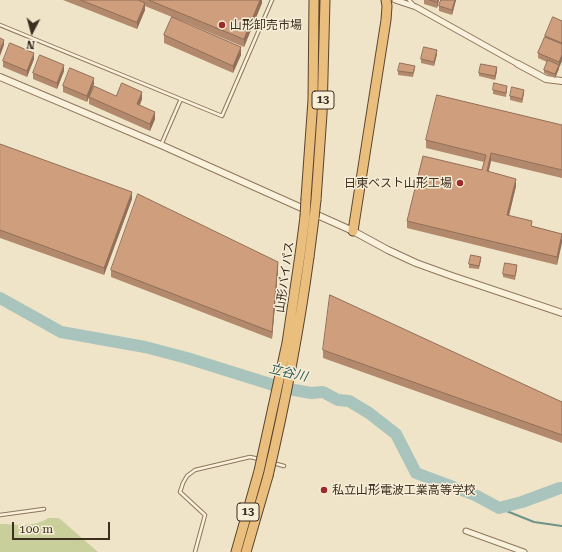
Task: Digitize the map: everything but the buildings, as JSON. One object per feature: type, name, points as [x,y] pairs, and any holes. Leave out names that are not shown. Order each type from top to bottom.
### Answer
[{"type":"highway","name":"山形バイパス","points":[[236,552],[259,471],[305,256],[311,199],[314,0]]},
{"type":"highway","name":"山形バイパス","points":[[311,199],[322,114],[325,0]]},
{"type":"highway","points":[[324,47],[329,22],[329,0]]},
{"type":"highway","points":[[353,231],[386,20],[386,0]]},
{"type":"highway","name":"山形バイパス","points":[[246,552],[268,476],[285,402],[302,308],[305,256]]},
{"type":"street","points":[[395,0],[416,7],[546,79],[562,81]]},
{"type":"street","points":[[0,77],[161,145],[353,231],[416,263],[562,313]]},
{"type":"street","points":[[466,531],[524,552]]},
{"type":"lane","points":[[0,25],[222,116],[272,0]]},
{"type":"lane","points":[[409,0],[416,7]]},
{"type":"lane","points":[[161,145],[181,100]]},
{"type":"lane","points":[[195,552],[205,515],[180,492],[187,476],[195,470],[250,457],[263,460]]},
{"type":"lane","points":[[270,462],[284,466]]},
{"type":"lane","points":[[0,515],[44,509]]},
{"type":"green space","points":[[48,518],[59,518],[98,552],[0,552],[0,524],[31,524]]},
{"type":"waterway","name":"立谷川","points":[[0,298],[61,332],[145,347],[187,358],[283,388],[311,393],[323,392],[338,400],[349,401],[369,413],[396,434],[416,473],[475,495],[499,508],[522,502],[562,488]]},
{"type":"waterway","points":[[499,508],[534,522],[562,526]]},
{"type":"place","name":"山形卸売市場","points":[[222,25]]},
{"type":"place","name":"日東ベスト山形工場","points":[[460,183]]},
{"type":"place","name":"私立山形電波工業高等学校","points":[[324,490]]}]
